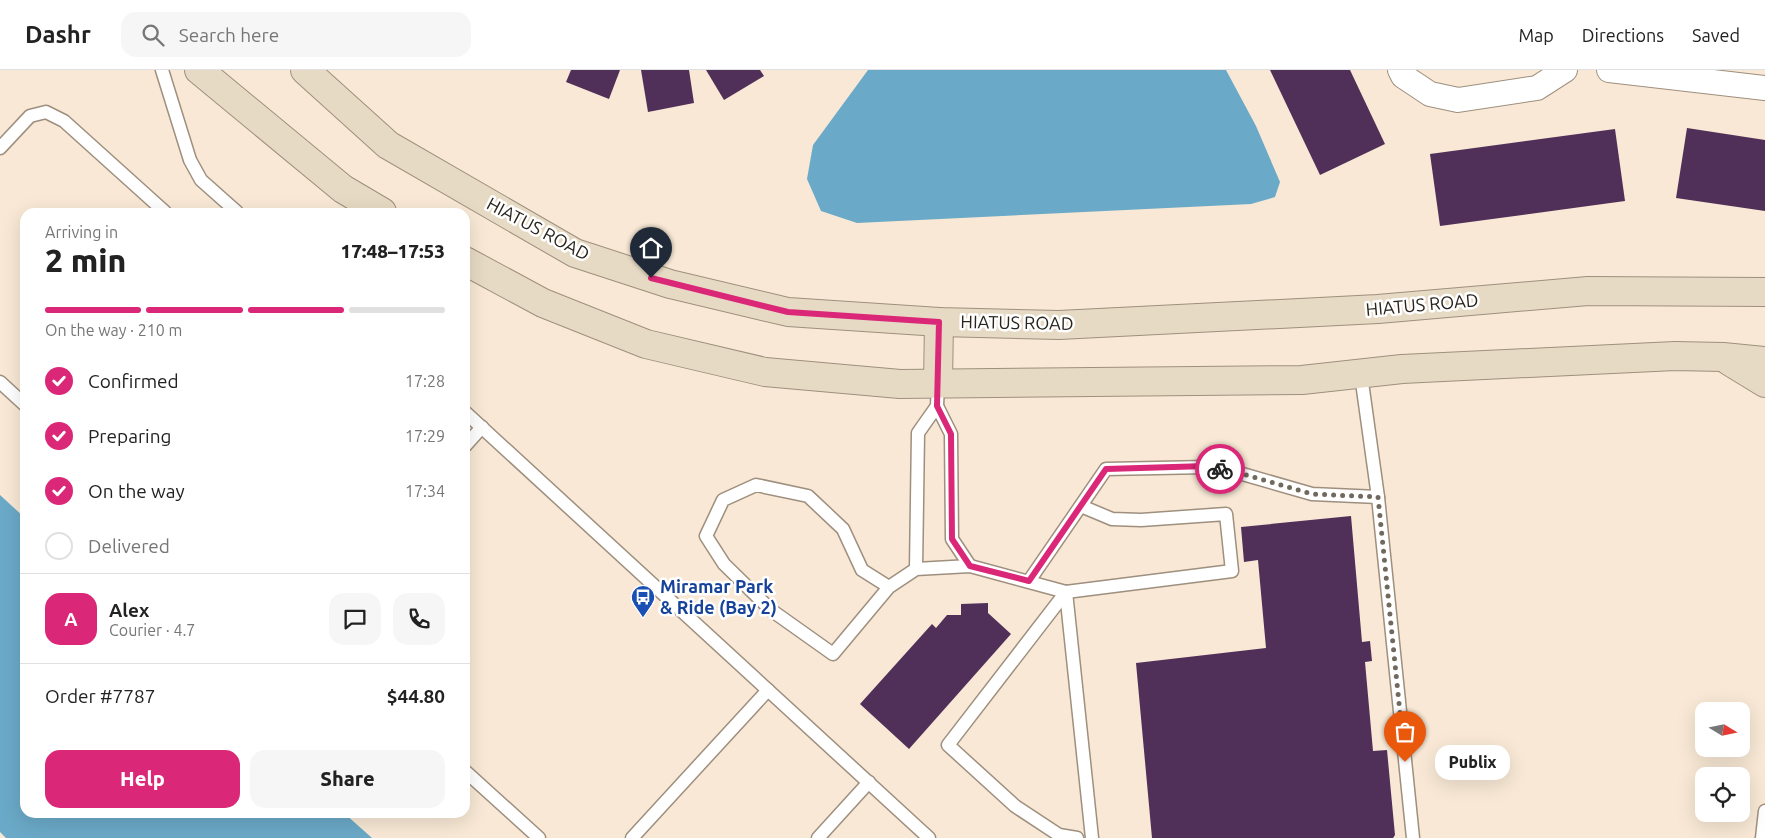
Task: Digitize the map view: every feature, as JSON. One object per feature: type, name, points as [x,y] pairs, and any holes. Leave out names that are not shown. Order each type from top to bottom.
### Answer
[{"type":"main road","points":[[199,70],[343,189],[375,208]]},
{"type":"main road","name":"HIATUS ROAD","points":[[305,70],[388,145],[575,253],[670,284],[788,312],[939,322],[1059,326],[1378,309],[1588,291],[1765,292]]},
{"type":"main road","points":[[470,264],[543,303],[646,344],[765,372],[900,384],[937,395],[1292,380],[1402,369],[1587,359],[1675,356],[1723,357],[1765,361]]},
{"type":"main road","points":[[937,395],[939,322]]},
{"type":"main road","points":[[1723,357],[1765,383]]},
{"type":"street","points":[[1400,70],[1403,76],[1430,94],[1458,100],[1537,88],[1565,70]]},
{"type":"street","points":[[1609,70],[1765,88]]},
{"type":"lane","points":[[162,70],[190,160],[202,180],[234,208]]},
{"type":"lane","points":[[0,148],[30,116],[46,112],[64,121],[161,208]]},
{"type":"lane","points":[[1360,374],[1378,497],[1413,838]]},
{"type":"lane","points":[[0,382],[20,400]]},
{"type":"lane","points":[[937,395],[951,434],[952,539],[970,566]]},
{"type":"lane","points":[[916,569],[918,433],[937,395]]},
{"type":"lane","points":[[470,416],[929,838]]},
{"type":"lane","points":[[470,440],[482,427]]},
{"type":"lane","points":[[1029,581],[1106,469],[1207,466],[1312,494],[1378,497]]},
{"type":"lane","points":[[889,587],[862,570],[843,529],[808,496],[756,485],[723,500],[706,536],[724,564],[771,610],[833,654],[889,587],[916,569],[970,566],[1066,592],[1232,570],[1226,514],[1142,520],[1112,519],[1081,506]]},
{"type":"lane","points":[[1066,592],[948,745],[1015,806],[1059,835],[1077,838]]},
{"type":"lane","points":[[1066,592],[1092,838]]},
{"type":"lane","points":[[632,838],[768,690]]},
{"type":"lane","points":[[470,776],[539,838]]},
{"type":"lane","points":[[818,838],[868,782]]},
{"type":"lane","points":[[1762,838],[1765,815]]},
{"type":"water","points":[[868,70],[1226,70],[1256,126],[1280,182],[1275,197],[1251,204],[857,223],[821,211],[807,179],[813,145]]},
{"type":"water","points":[[0,495],[20,513],[20,818],[350,818],[372,838],[6,838],[0,832]]},
{"type":"building","points":[[571,70],[620,70],[609,99],[566,82]]},
{"type":"building","points":[[641,70],[689,70],[694,103],[648,112]]},
{"type":"building","points":[[706,70],[760,70],[764,76],[724,100]]},
{"type":"building","points":[[1270,70],[1350,70],[1385,144],[1320,175]]},
{"type":"building","points":[[1687,128],[1765,140],[1765,211],[1676,198]]},
{"type":"building","points":[[1615,129],[1625,201],[1440,226],[1430,154]]},
{"type":"building","points":[[1351,516],[1362,642],[1370,641],[1372,661],[1365,662],[1373,751],[1387,750],[1395,835],[1393,838],[1152,838],[1136,663],[1266,648],[1258,560],[1244,562],[1241,527]]},
{"type":"building","points":[[988,603],[988,613],[1011,634],[909,749],[860,704],[932,624],[936,628],[947,615],[961,615],[961,604]]},
{"type":"way so far","points":[[1220,469],[1312,494],[1378,497],[1405,762]]},
{"type":"place","name":"Miramar Park & Ride (Bay 2)","points":[[643,618]]},
{"type":"place","name":"Publix","points":[[1405,762]]},
{"type":"route","points":[[651,278],[788,312],[939,322],[937,406],[951,434],[952,539],[970,566],[1029,581],[1106,469],[1207,466],[1220,469]]}]
